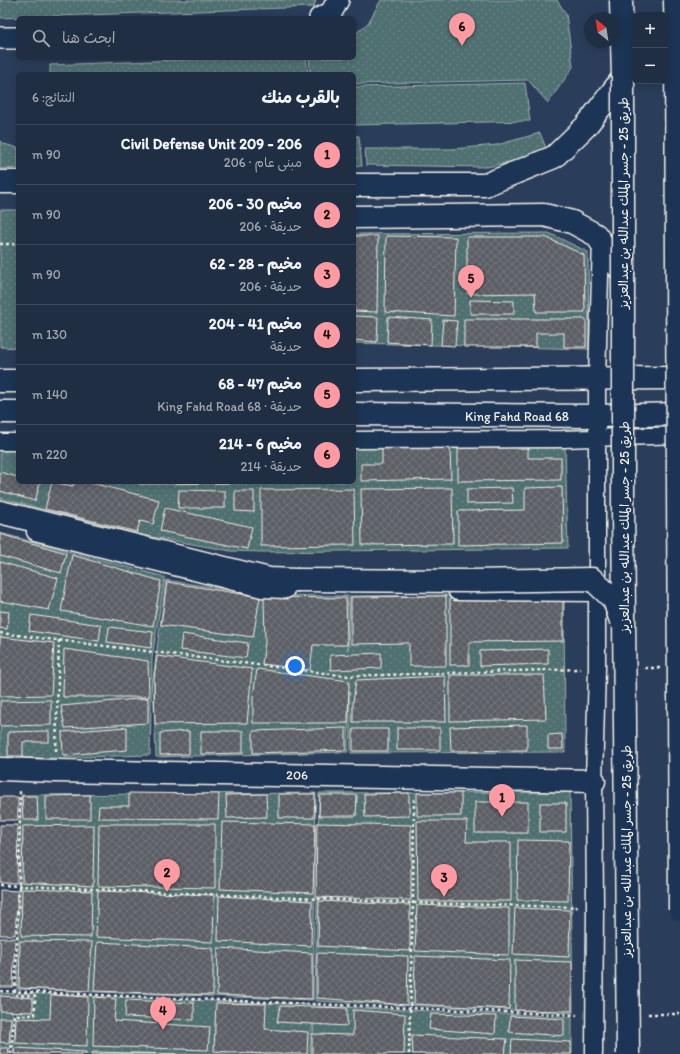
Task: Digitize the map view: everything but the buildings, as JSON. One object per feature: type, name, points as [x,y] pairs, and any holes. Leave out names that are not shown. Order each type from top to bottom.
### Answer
[{"type":"main road","name":"طريق 25 - جسر الملك عبدالله بن عبدالعزيز","points":[[621,0],[623,78],[623,506],[628,1054]]},
{"type":"main road","points":[[675,0],[678,42],[679,905]]},
{"type":"main road","points":[[356,185],[485,186],[554,157],[586,126],[623,78]]},
{"type":"main road","points":[[0,182],[16,182]]},
{"type":"main road","points":[[356,217],[544,215],[572,222],[596,235],[623,274]]},
{"type":"main road","points":[[356,380],[680,378]]},
{"type":"main road","points":[[0,381],[16,381]]},
{"type":"main road","points":[[0,412],[16,412]]},
{"type":"main road","name":"King Fahd Road 68","points":[[356,414],[597,416],[680,414]]},
{"type":"main road","points":[[0,512],[269,579],[474,582],[592,579],[614,600],[625,630]]},
{"type":"main road","name":"206","points":[[10,769],[594,781]]},
{"type":"street","points":[[324,16],[331,13],[338,0]]},
{"type":"street","points":[[0,38],[16,38]]},
{"type":"street","points":[[594,1054],[594,781],[597,668],[597,379],[601,242]]},
{"type":"street","points":[[356,440],[563,440],[680,435]]},
{"type":"street","points":[[0,442],[16,442]]},
{"type":"street","points":[[0,523],[262,590],[596,593]]},
{"type":"path","points":[[0,244],[16,244]]},
{"type":"path","points":[[0,633],[348,676],[597,668]]},
{"type":"path","points":[[55,771],[59,640]]},
{"type":"path","points":[[642,668],[665,668]]},
{"type":"path","points":[[10,769],[19,885],[15,995],[35,996],[35,1015],[14,1015],[11,1054]]},
{"type":"path","points":[[409,1054],[413,903],[414,778]]},
{"type":"path","points":[[0,885],[413,903],[595,907]]},
{"type":"path","points":[[0,991],[594,1016]]},
{"type":"path","points":[[644,1014],[680,1014]]},
{"type":"green space","points":[[0,0],[316,0],[314,7],[57,16],[16,16],[16,17],[0,18]]},
{"type":"green space","points":[[381,0],[557,0],[566,14],[573,67],[548,103],[528,80],[356,84],[356,72],[310,72],[309,60],[356,60],[356,33],[368,23]]},
{"type":"green space","points":[[176,60],[306,60],[308,72],[50,72],[50,65]]},
{"type":"green space","points":[[525,83],[530,121],[356,125],[356,87]]},
{"type":"green space","points":[[540,133],[546,148],[526,158],[487,167],[366,165],[365,149],[452,149],[497,145]]},
{"type":"green space","points":[[356,136],[359,136],[362,166],[356,166]]},
{"type":"green space","points":[[0,141],[4,144],[16,147],[16,168],[0,169]]},
{"type":"green space","points":[[0,210],[16,210],[16,348],[0,347]]},
{"type":"green space","points":[[549,233],[588,252],[589,349],[356,343],[356,234]]},
{"type":"green space","points":[[356,444],[565,444],[568,548],[262,552],[231,551],[142,535],[0,498],[0,445],[16,445],[16,484],[356,484]]},
{"type":"green space","points":[[0,533],[165,577],[152,659],[150,755],[50,758],[0,757]]},
{"type":"green space","points":[[166,580],[261,595],[348,596],[348,650],[350,596],[564,594],[565,752],[351,753],[349,691],[348,752],[156,757],[153,679]]},
{"type":"green space","points":[[570,792],[573,1013],[315,1001],[319,793]]},
{"type":"green space","points":[[316,793],[313,1000],[17,989],[21,795]]},
{"type":"green space","points":[[0,993],[14,994],[10,1054],[0,1054]]},
{"type":"green space","points":[[17,993],[314,1005],[310,1054],[13,1054]]},
{"type":"green space","points":[[315,1006],[572,1017],[572,1054],[312,1054]]},
{"type":"place","name":"مخيم 6 - 214","points":[[462,46]]},
{"type":"place","name":"مخيم 47 - 68","points":[[471,298]]},
{"type":"place","name":"Civil Defense Unit 209 - 206","points":[[502,817]]},
{"type":"place","name":"مخيم 30 - 206","points":[[167,892]]},
{"type":"place","name":"مخيم - 28 - 62","points":[[444,897]]},
{"type":"place","name":"مخيم 41 - 204","points":[[163,1030]]}]
